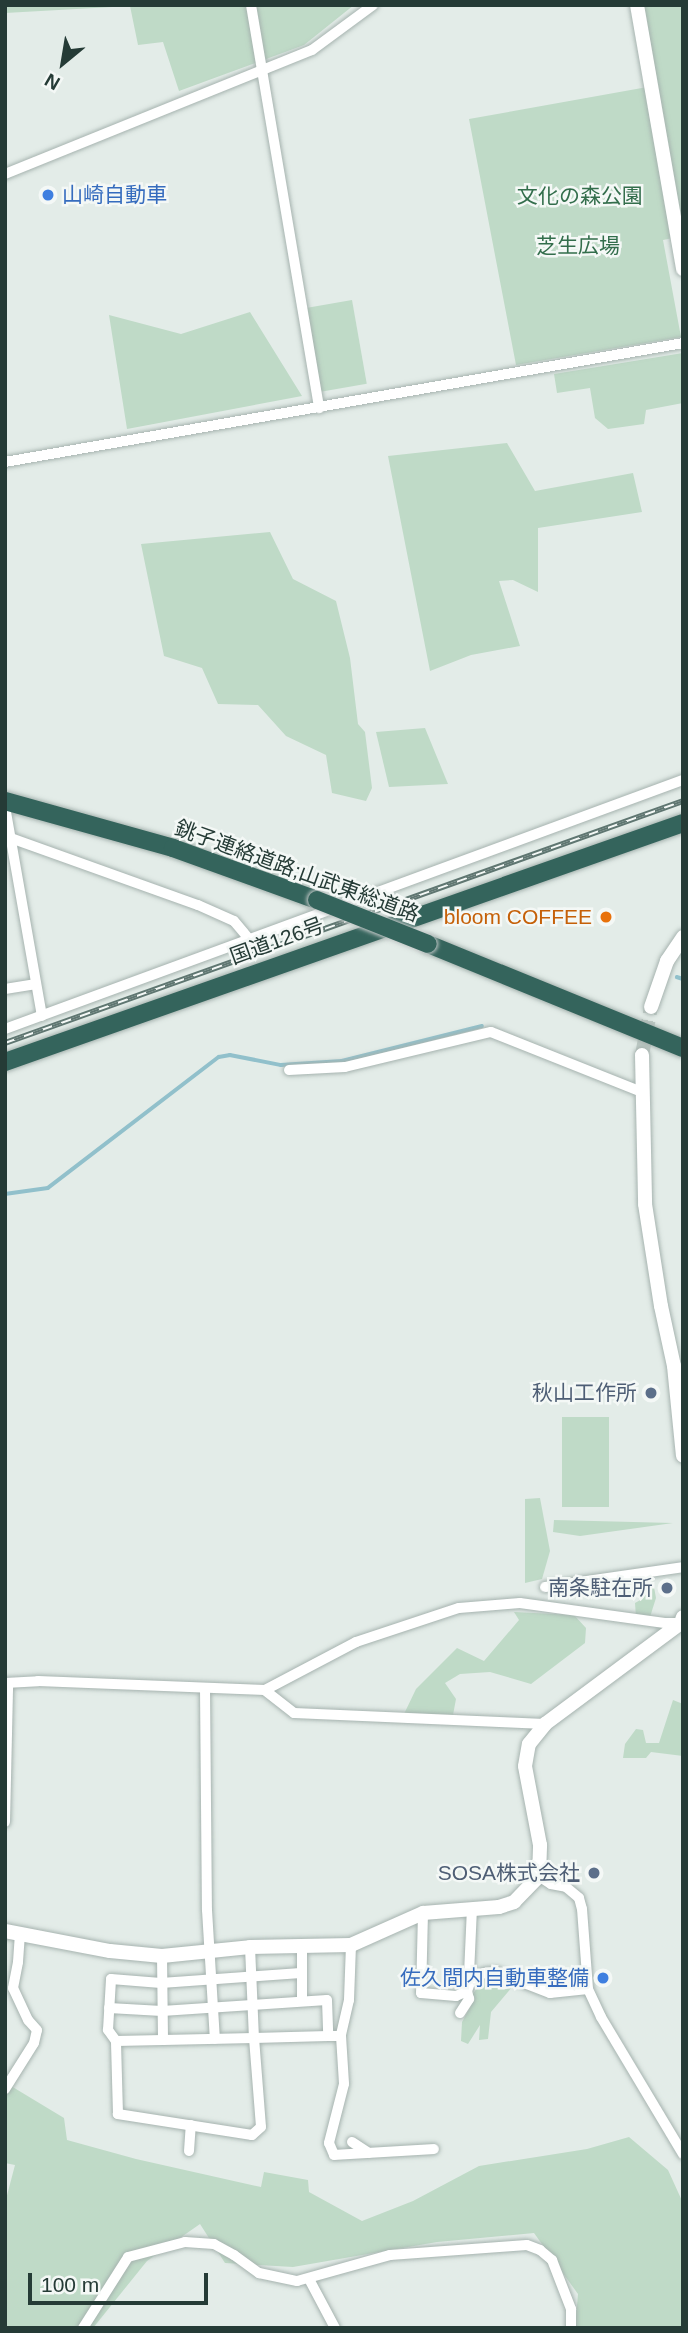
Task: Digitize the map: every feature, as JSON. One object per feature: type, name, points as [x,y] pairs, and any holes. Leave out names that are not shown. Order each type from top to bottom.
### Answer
[{"type":"highway","name":"銚子連絡道路;山武東総道路","points":[[5,801],[173,848],[317,900],[683,1048]]},
{"type":"highway","name":"国道126号","points":[[5,1062],[683,823]]},
{"type":"street","points":[[251,5],[319,408]]},
{"type":"street","points":[[5,174],[262,72],[324,43],[373,5]]},
{"type":"street","points":[[637,5],[683,269]]},
{"type":"street","points":[[5,461],[683,343]]},
{"type":"street","points":[[5,1029],[683,780]]},
{"type":"street","points":[[6,812],[8,836],[42,1016]]},
{"type":"street","points":[[8,836],[234,920],[250,940]]},
{"type":"street","points":[[651,1007],[667,961],[683,937]]},
{"type":"street","points":[[5,989],[35,984]]},
{"type":"street","points":[[289,1070],[345,1067],[491,1032],[642,1092]]},
{"type":"street","points":[[642,1055],[645,1204],[660,1306],[674,1366],[683,1456]]},
{"type":"street","points":[[545,1587],[683,1567]]},
{"type":"street","points":[[5,1822],[7,1684],[38,1681],[265,1690],[356,1642],[459,1608],[520,1603],[665,1623],[682,1621]]},
{"type":"street","points":[[5,2090],[34,2043],[37,2030],[9,1990],[13,1932],[110,1951],[162,1956],[250,1947],[351,1945],[423,1913],[499,1907],[513,1902],[539,1876],[540,1845],[525,1766],[529,1744],[545,1724],[682,1621]]},
{"type":"street","points":[[205,1688],[209,1951],[215,2039]]},
{"type":"street","points":[[265,1690],[293,1713],[545,1724]]},
{"type":"street","points":[[539,1876],[551,1884],[566,1887],[579,1898],[588,1989],[601,2017],[683,2154]]},
{"type":"street","points":[[460,2013],[469,1999],[467,1991],[471,1980],[472,1909]]},
{"type":"street","points":[[423,1913],[421,1993],[456,1996],[467,1991]]},
{"type":"street","points":[[302,1944],[302,2001]]},
{"type":"street","points":[[351,1945],[349,2000],[341,2036],[344,2084],[329,2143],[334,2155],[434,2149]]},
{"type":"street","points":[[250,1947],[251,1977],[253,2003],[254,2038],[261,2127],[252,2135],[118,2114],[117,2040],[108,2030],[111,1979],[161,1983],[212,1980],[251,1977],[301,1973]]},
{"type":"street","points":[[162,1956],[163,2040]]},
{"type":"street","points":[[471,1980],[484,1973],[496,1972],[550,1993],[588,1989]]},
{"type":"street","points":[[109,2008],[162,2011],[327,2000],[328,2036]]},
{"type":"street","points":[[117,2040],[341,2036]]},
{"type":"street","points":[[190,2151],[191,2125]]},
{"type":"street","points":[[352,2142],[370,2154]]},
{"type":"street","points":[[83,2328],[128,2258],[185,2242],[214,2244],[259,2273],[282,2280],[309,2279],[390,2255],[527,2245],[540,2249],[552,2260],[571,2309],[571,2328]]},
{"type":"street","points":[[309,2279],[335,2328]]},
{"type":"green space","points":[[5,5],[354,5],[304,45],[179,91],[163,42],[138,45],[130,6],[5,13]]},
{"type":"green space","name":"文化の森公園","points":[[639,5],[683,5],[683,236],[663,240],[681,337],[516,365],[469,119],[653,86]]},
{"type":"green space","points":[[352,300],[367,384],[317,393],[302,309]]},
{"type":"green space","points":[[250,312],[302,396],[127,429],[109,315],[181,334]]},
{"type":"green space","points":[[683,353],[683,403],[646,410],[644,424],[608,429],[595,418],[590,388],[557,393],[554,374]]},
{"type":"green space","points":[[507,443],[535,491],[633,473],[642,512],[538,528],[538,592],[513,580],[499,581],[520,646],[471,655],[430,671],[388,456]]},
{"type":"green space","points":[[270,532],[293,579],[336,601],[350,658],[358,724],[365,732],[372,788],[366,801],[332,793],[326,755],[286,736],[258,705],[218,704],[202,668],[164,656],[141,544]]},
{"type":"green space","points":[[425,728],[448,784],[389,787],[376,732]]},
{"type":"green space","points":[[562,1417],[609,1417],[609,1507],[562,1507]]},
{"type":"green space","points":[[540,1498],[550,1551],[542,1579],[525,1583],[525,1499]]},
{"type":"green space","points":[[554,1520],[673,1523],[580,1536],[553,1532]]},
{"type":"green space","points":[[646,1580],[654,1587],[656,1598],[649,1620],[636,1617],[635,1603],[642,1599],[642,1584]]},
{"type":"green space","points":[[514,1612],[574,1615],[586,1628],[585,1643],[531,1684],[490,1672],[460,1674],[445,1683],[456,1699],[453,1715],[404,1714],[416,1689],[457,1648],[484,1661],[519,1620]]},
{"type":"green space","points":[[673,1700],[683,1704],[683,1756],[651,1752],[646,1758],[623,1758],[625,1744],[636,1729],[643,1730],[646,1743],[659,1743]]},
{"type":"green space","points":[[483,1979],[499,1979],[512,1987],[491,2012],[488,2039],[479,2040],[480,2025],[468,2044],[461,2041],[462,2022],[472,2004],[471,1997]]},
{"type":"green space","points":[[11,2086],[64,2118],[67,2140],[136,2159],[261,2187],[264,2172],[308,2180],[309,2192],[362,2221],[413,2201],[479,2166],[587,2149],[629,2137],[668,2170],[683,2203],[683,2328],[575,2328],[578,2294],[534,2233],[437,2242],[293,2267],[225,2263],[200,2224],[147,2261],[93,2328],[5,2328],[5,2203],[15,2165],[5,2163],[5,2092]]},
{"type":"waterway","points":[[677,977],[683,979]]},
{"type":"waterway","points":[[5,1194],[48,1188],[219,1057],[230,1055],[281,1065],[342,1061],[482,1026]]},
{"type":"tunnel","points":[[642,1055],[651,1007]]},
{"type":"railway","points":[[5,1043],[683,801]]},
{"type":"place","name":"山崎自動車","points":[[48,195]]},
{"type":"place","name":"bloom COFFEE","points":[[606,917]]},
{"type":"place","name":"秋山工作所","points":[[651,1393]]},
{"type":"place","name":"南条駐在所","points":[[667,1588]]},
{"type":"place","name":"SOSA株式会社","points":[[594,1873]]},
{"type":"place","name":"佐久間内自動車整備","points":[[603,1978]]},
{"type":"park label","name":"芝生広場","points":[[578,246]]}]
